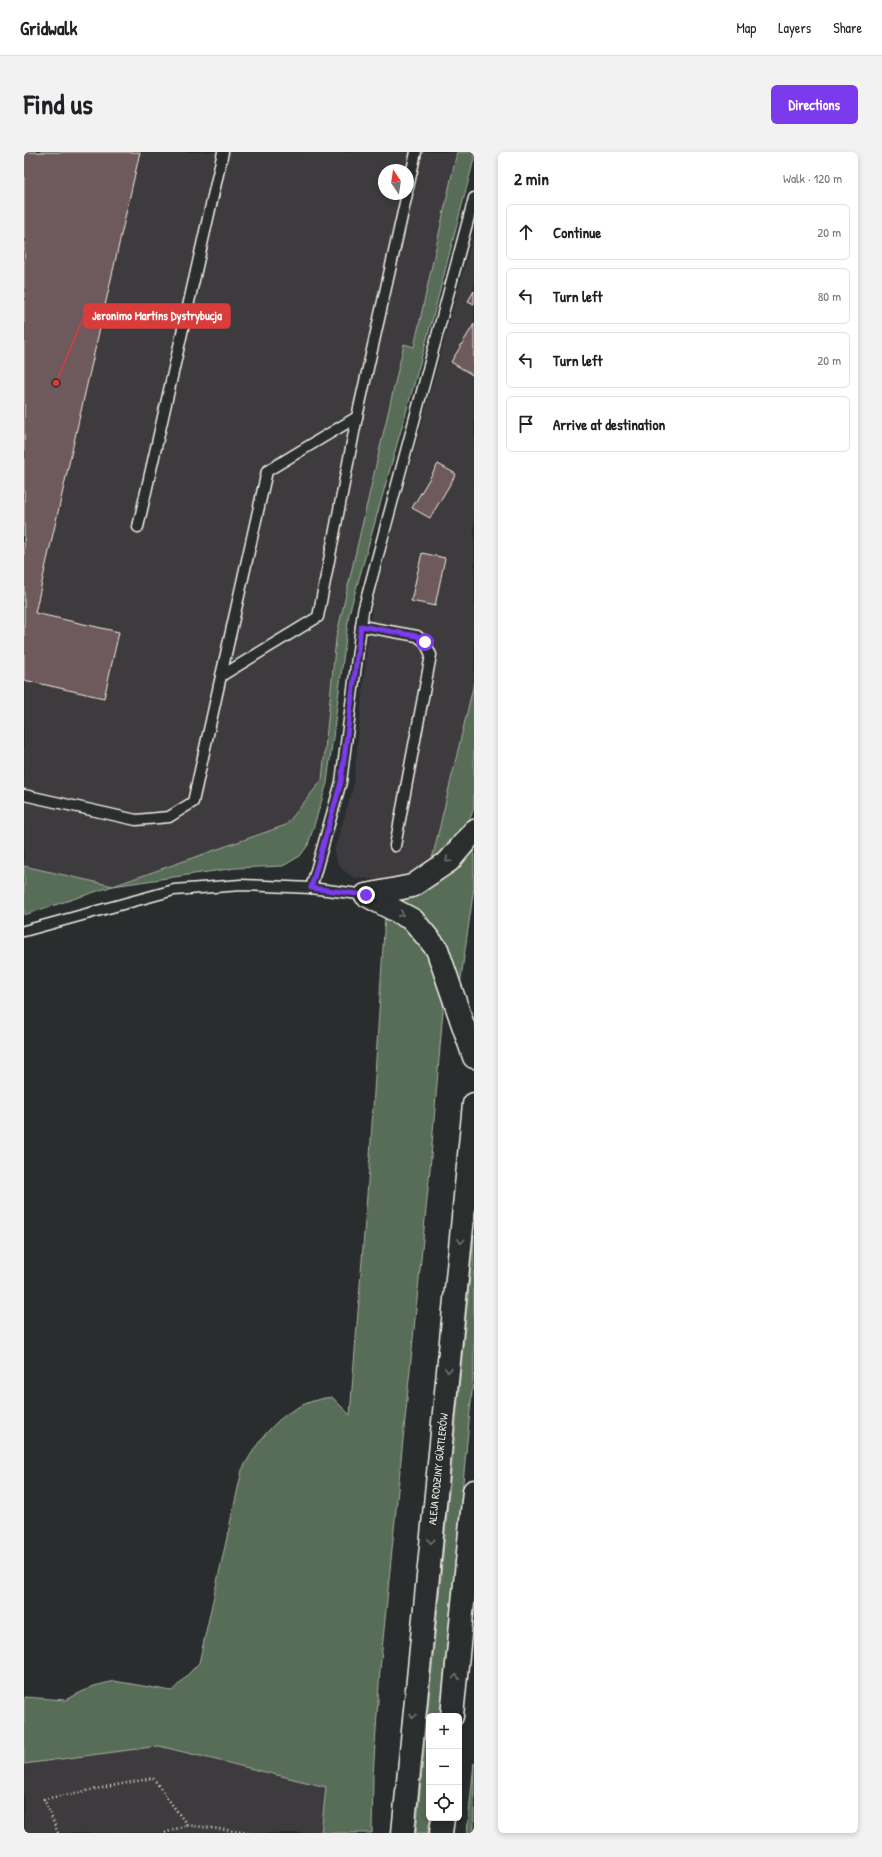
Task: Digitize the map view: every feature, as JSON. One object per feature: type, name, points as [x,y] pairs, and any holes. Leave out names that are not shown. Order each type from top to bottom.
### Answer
[{"type":"main road","points":[[366,895],[412,886],[449,861],[474,831]]},
{"type":"main road","points":[[366,895],[413,920],[437,949],[474,1057]]},
{"type":"main road","name":"ALEJA RODZINY GÜRTLERÓW","points":[[403,1833],[474,1104]]},
{"type":"main road","points":[[452,1713],[474,1491]]},
{"type":"main road","points":[[441,1833],[443,1821]]},
{"type":"lane","points":[[138,527],[223,152]]},
{"type":"lane","points":[[413,164],[416,152]]},
{"type":"lane","points":[[311,888],[341,782],[363,611],[474,198]]},
{"type":"lane","points":[[221,676],[318,617],[357,417],[406,200]]},
{"type":"lane","points":[[24,795],[136,820],[169,817],[193,802],[267,471],[357,417]]},
{"type":"lane","points":[[361,626],[417,636],[425,642],[432,655],[395,846]]},
{"type":"lane","points":[[24,931],[174,890],[241,885],[311,888],[366,895]]},
{"type":"path","points":[[58,1833],[44,1799],[153,1778],[187,1825]]},
{"type":"path","points":[[165,1833],[187,1825],[250,1833]]},
{"type":"shaded area","points":[[24,152],[457,152],[413,347],[404,345],[336,638],[322,780],[286,825],[113,886],[24,866]]},
{"type":"shaded area","points":[[474,232],[474,683],[433,855],[430,862],[419,870],[408,875],[388,880],[355,878],[343,870],[337,861],[334,851],[353,789],[373,600]]},
{"type":"shaded area","points":[[159,1746],[327,1787],[321,1833],[24,1833],[24,1764]]},
{"type":"green space","points":[[457,152],[474,152],[474,159],[433,317],[349,614],[327,783],[308,845],[300,856],[283,866],[235,868],[113,886],[286,825],[322,780],[336,638],[404,344],[414,347]]},
{"type":"green space","points":[[474,683],[474,807],[471,817],[462,833],[451,845],[430,862],[433,855]]},
{"type":"green space","points":[[474,850],[474,887],[460,985],[453,960],[446,948],[400,901],[428,889],[443,879],[456,869]]},
{"type":"green space","points":[[24,866],[113,886],[24,915]]},
{"type":"green space","points":[[385,915],[413,935],[431,958],[444,998],[430,1169],[380,1670],[373,1775],[372,1833],[321,1833],[326,1787],[159,1746],[24,1764],[24,1697],[65,1700],[94,1686],[114,1681],[172,1691],[199,1663],[242,1470],[250,1456],[258,1443],[278,1421],[289,1412],[302,1405],[316,1400],[332,1397],[350,1415],[370,1156]]},
{"type":"green space","points":[[474,1235],[474,1371],[440,1713],[428,1713]]},
{"type":"green space","points":[[426,1730],[426,1821],[430,1821],[428,1833],[416,1833]]},
{"type":"green space","points":[[474,1763],[474,1833],[467,1833]]},
{"type":"building","points":[[24,152],[140,152],[35,613],[119,632],[104,698],[24,680]]},
{"type":"building","points":[[474,291],[474,304],[468,301]]},
{"type":"building","points":[[474,324],[474,376],[451,362]]},
{"type":"building","points":[[438,464],[456,474],[430,518],[412,508]]},
{"type":"building","points":[[422,553],[445,558],[435,606],[411,601]]},
{"type":"place","name":"Jeronimo Martins Dystrybucja","points":[[56,383]]},
{"type":"route","points":[[366,895],[311,888],[341,782],[361,626],[417,636],[425,642]]}]
